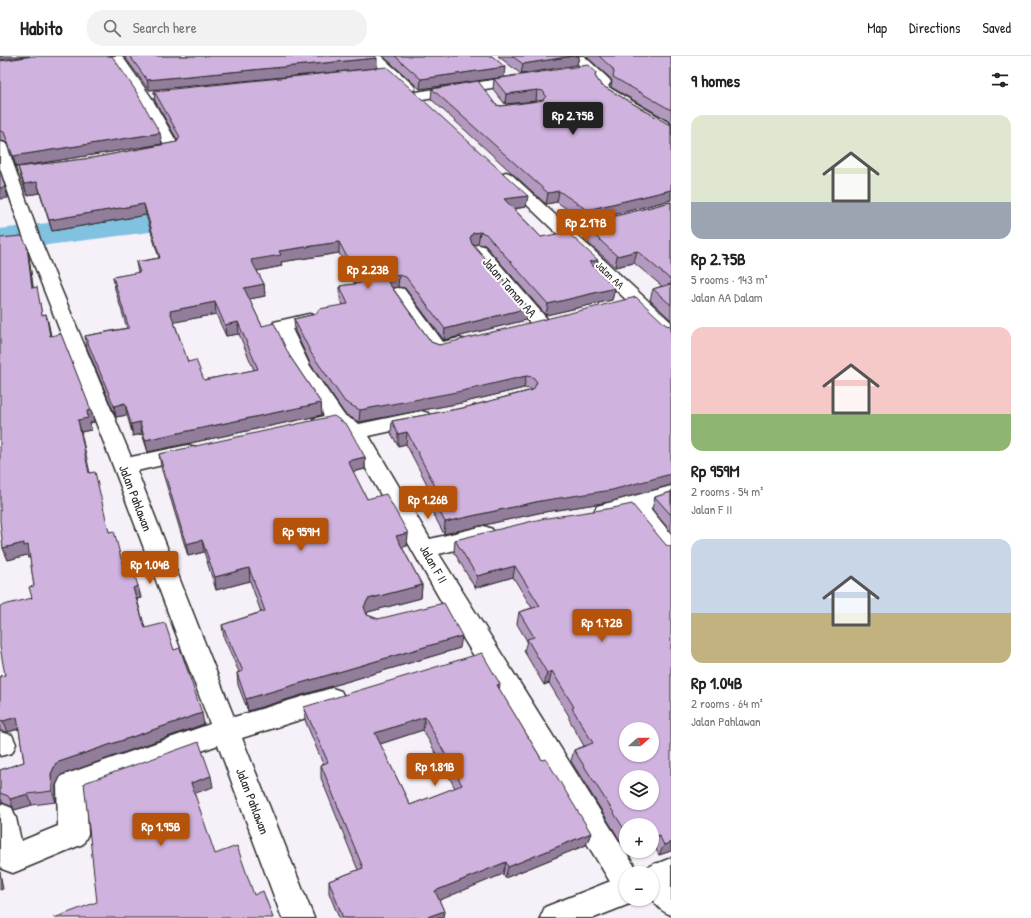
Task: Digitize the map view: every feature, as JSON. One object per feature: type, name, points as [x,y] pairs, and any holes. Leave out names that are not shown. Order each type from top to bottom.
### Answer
[{"type":"street","points":[[115,56],[144,97],[173,148],[137,154]]},
{"type":"street","points":[[372,56],[427,106]]},
{"type":"street","points":[[576,56],[604,82],[601,85],[605,91],[671,130]]},
{"type":"street","points":[[503,68],[518,80]]},
{"type":"street","points":[[573,71],[589,69]]},
{"type":"street","points":[[374,74],[390,72]]},
{"type":"street","points":[[416,96],[534,78]]},
{"type":"street","points":[[481,85],[490,98]]},
{"type":"street","points":[[144,97],[159,96]]},
{"type":"street","points":[[651,118],[671,113]]},
{"type":"street","name":"Jalan Pahlawan","points":[[0,146],[10,170],[27,237],[124,466],[298,918]]},
{"type":"street","name":"Jalan AA","points":[[495,167],[671,332]]},
{"type":"street","points":[[566,233],[586,228]]},
{"type":"street","name":"Jalan Taman AA","points":[[478,250],[549,322],[522,329]]},
{"type":"street","points":[[398,293],[438,349],[474,341]]},
{"type":"street","points":[[615,306],[637,300]]},
{"type":"street","name":"Jalan F II","points":[[309,320],[281,326],[301,366],[346,426],[425,549],[454,601],[475,656],[619,870]]},
{"type":"street","points":[[299,428],[346,426],[438,415]]},
{"type":"street","points":[[124,466],[208,448]]},
{"type":"street","points":[[588,514],[634,505],[671,494]]},
{"type":"street","points":[[634,505],[671,550]]},
{"type":"street","points":[[425,549],[502,530]]},
{"type":"street","points":[[431,606],[454,601]]},
{"type":"street","points":[[0,819],[2,818],[8,849],[13,859],[73,834],[71,785],[225,731],[352,693]]},
{"type":"street","points":[[556,918],[619,893]]},
{"type":"building","points":[[33,56],[112,56],[134,88],[160,133],[13,156],[4,132],[0,131],[0,61]]},
{"type":"building","points":[[130,56],[375,56],[377,58],[147,80]]},
{"type":"building","points":[[395,56],[492,56],[505,67],[421,79]]},
{"type":"building","points":[[512,56],[573,56],[523,64]]},
{"type":"building","points":[[599,56],[671,56],[671,110],[613,77],[614,72],[612,68]]},
{"type":"building","points":[[588,65],[596,72],[595,76],[601,85],[668,124],[671,124],[671,190],[587,210],[559,191],[548,193],[432,89],[478,81],[496,105],[501,106],[538,101],[543,100],[546,96],[543,91],[537,90],[506,94],[494,79]]},
{"type":"building","points":[[387,67],[528,196],[504,199],[541,237],[567,232],[598,260],[589,262],[615,288],[548,304],[486,234],[480,232],[473,233],[470,238],[472,244],[528,308],[445,329],[406,277],[399,275],[392,276],[388,282],[431,342],[439,345],[636,297],[666,325],[671,326],[671,474],[612,490],[540,501],[445,522],[427,488],[435,486],[407,432],[398,434],[392,421],[463,408],[533,390],[537,382],[533,377],[526,376],[462,391],[360,410],[345,402],[311,353],[294,319],[316,314],[319,309],[348,304],[340,286],[361,283],[339,242],[279,251],[281,255],[251,260],[264,284],[244,288],[262,326],[274,323],[289,355],[321,403],[145,440],[140,422],[131,424],[125,403],[114,406],[85,336],[129,328],[113,277],[140,272],[136,262],[160,258],[144,204],[49,220],[37,182],[24,184],[18,167],[92,158],[177,142],[180,137],[154,91]],"holes":[[[215,302],[225,325],[238,322],[258,369],[204,380],[196,360],[188,362],[170,311]]]},
{"type":"building","points":[[0,170],[5,187],[0,188]]},
{"type":"building","points":[[671,202],[671,280],[637,251],[617,256],[586,227],[605,223],[600,220]]},
{"type":"building","points":[[22,236],[27,246],[32,288],[37,287],[42,315],[46,314],[50,336],[61,334],[91,410],[87,411],[88,418],[78,420],[89,473],[95,472],[109,532],[114,531],[123,566],[131,564],[138,586],[133,588],[145,628],[165,623],[174,650],[180,648],[202,713],[56,763],[51,774],[52,791],[28,794],[10,799],[8,796],[0,793],[0,770],[24,762],[17,717],[3,721],[0,720],[0,676],[5,675],[0,647],[0,606],[32,598],[29,587],[34,586],[28,545],[24,546],[24,543],[3,548],[0,521],[0,238]]},
{"type":"building","points":[[671,284],[671,305],[653,289]]},
{"type":"building","points":[[334,416],[347,425],[365,457],[348,461],[367,499],[386,494],[408,533],[396,536],[422,585],[368,599],[364,607],[367,615],[378,619],[444,603],[462,636],[246,699],[237,673],[243,671],[222,625],[265,611],[249,568],[215,577],[202,540],[186,544],[159,454]]},
{"type":"building","points":[[671,492],[671,515],[655,497]]},
{"type":"building","points":[[632,504],[666,545],[671,547],[671,842],[664,845],[659,835],[659,818],[619,818],[619,821],[574,750],[593,743],[572,708],[574,707],[552,671],[547,673],[527,639],[534,637],[519,612],[540,606],[515,566],[477,576],[455,540],[541,519]]},
{"type":"building","points":[[482,653],[500,684],[497,685],[542,760],[546,759],[591,833],[508,867],[506,862],[435,891],[444,911],[425,918],[343,918],[329,881],[363,868],[321,765],[328,762],[304,707]],"holes":[[[425,717],[462,785],[410,805],[375,733]]]},
{"type":"building","points":[[199,742],[211,776],[191,783],[215,854],[237,846],[254,895],[263,891],[273,918],[54,918],[97,902],[84,783]]},
{"type":"waterway","points":[[0,240],[213,213]]}]
